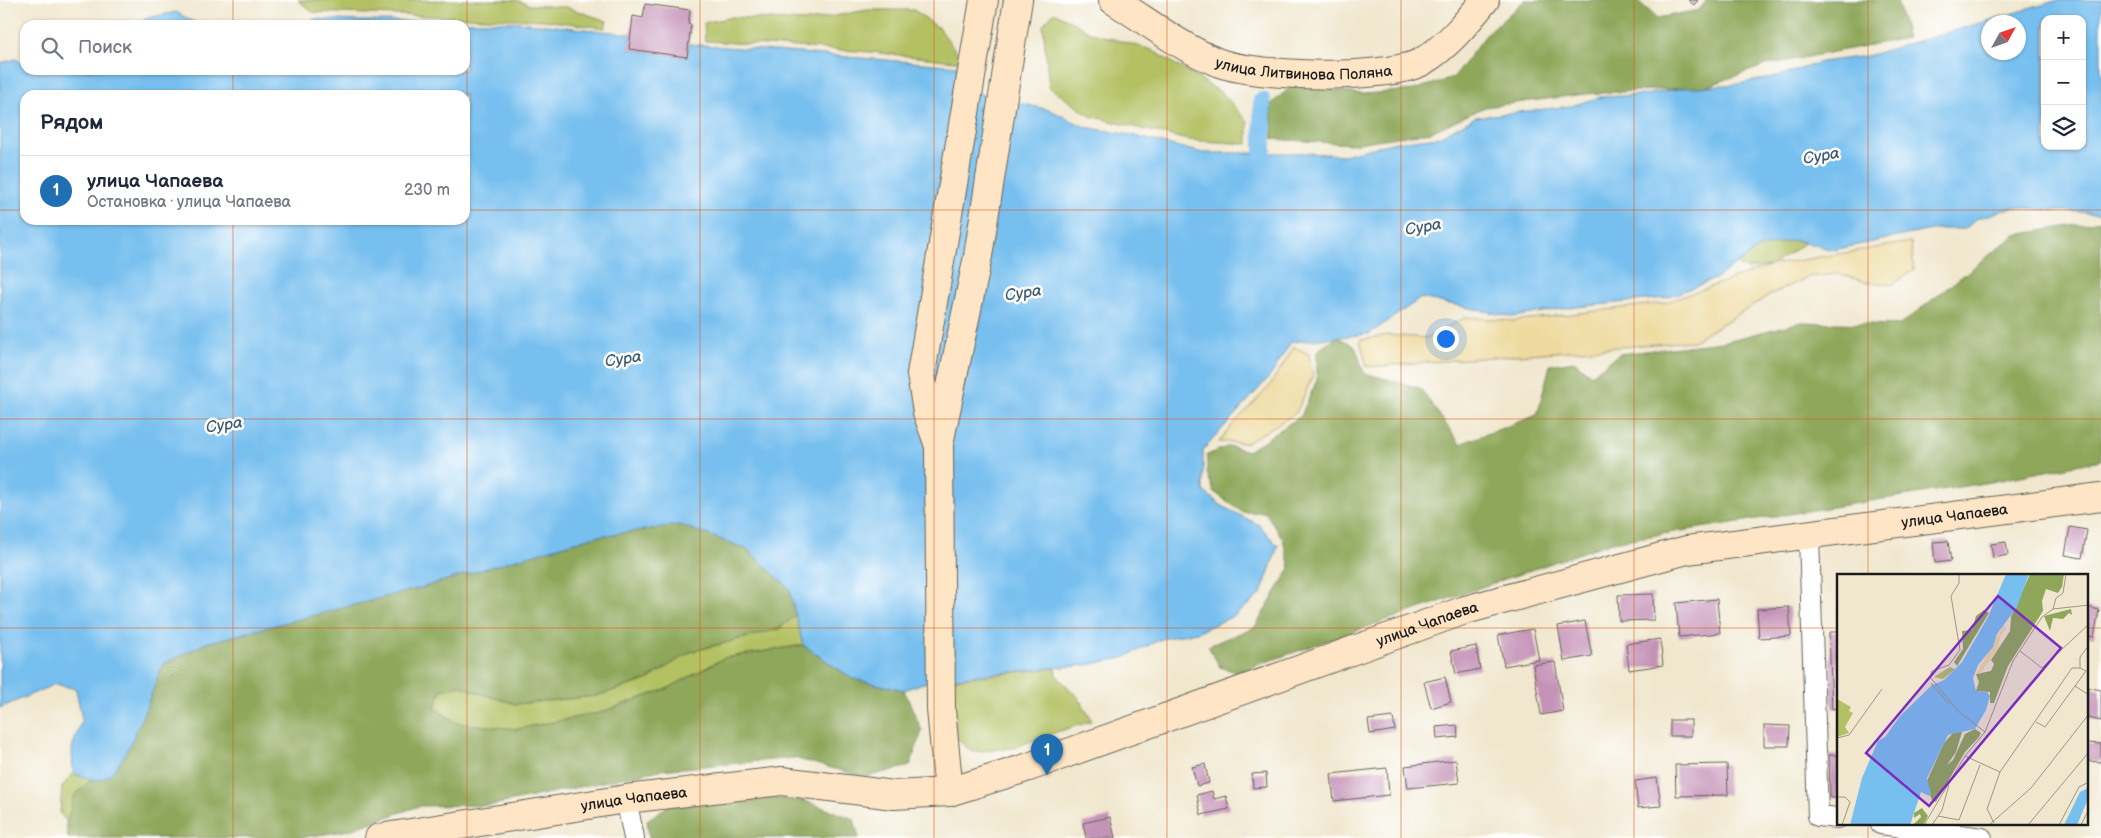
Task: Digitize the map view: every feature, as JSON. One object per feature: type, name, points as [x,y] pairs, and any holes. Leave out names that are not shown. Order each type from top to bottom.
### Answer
[{"type":"main road","points":[[938,444],[927,412],[921,374],[977,32],[984,0]]},
{"type":"main road","points":[[949,792],[941,710],[938,444],[978,256],[1018,0]]},
{"type":"main road","name":"улица Литвинова Поляна","points":[[1113,0],[1187,46],[1218,62],[1261,72],[1315,75],[1398,70],[1422,62],[1446,43],[1485,0]]},
{"type":"main road","name":"улица Чапаева","points":[[379,838],[626,799],[782,781],[894,795],[949,792],[1026,768],[1465,610],[1687,550],[1810,536],[2101,497]]},
{"type":"street","points":[[1810,536],[1818,816],[1837,818]]},
{"type":"street","points":[[626,799],[634,838]]},
{"type":"street","points":[[1896,826],[1982,838]]},
{"type":"green space","points":[[298,0],[516,0],[530,5],[566,7],[607,21],[605,28],[544,20],[312,12]]},
{"type":"green space","points":[[1525,0],[1637,0],[1657,18],[1699,10],[1707,0],[1897,0],[1907,38],[1766,65],[1705,87],[1585,94],[1485,107],[1431,132],[1351,144],[1273,139],[1271,104],[1293,85],[1363,94],[1413,90],[1453,78],[1486,35]]},
{"type":"green space","points":[[867,10],[914,10],[940,29],[964,62],[871,52],[705,41],[704,23],[732,17],[807,21]]},
{"type":"green space","points":[[1054,12],[1092,33],[1152,50],[1222,93],[1248,122],[1248,144],[1188,140],[1090,116],[1049,87],[1043,25]]},
{"type":"green space","points":[[2101,221],[2101,460],[1991,482],[1612,542],[1237,672],[1220,667],[1208,646],[1255,627],[1290,568],[1283,539],[1265,512],[1242,512],[1214,492],[1207,473],[1207,455],[1229,446],[1248,451],[1301,416],[1317,380],[1317,351],[1337,337],[1355,346],[1364,373],[1420,388],[1460,444],[1537,415],[1550,365],[1574,361],[1591,375],[1619,354],[1722,342],[1802,322],[1900,325],[2015,235]]},
{"type":"green space","points":[[1795,240],[1805,243],[1772,265],[1746,270],[1737,264],[1761,247]]},
{"type":"green space","points":[[680,525],[747,549],[789,588],[796,615],[779,629],[690,652],[647,680],[596,696],[516,704],[460,685],[441,690],[435,708],[457,723],[517,729],[599,713],[669,688],[724,658],[803,645],[853,679],[904,690],[922,731],[910,766],[865,777],[794,758],[660,770],[493,805],[419,806],[350,830],[300,838],[68,838],[66,824],[74,796],[91,780],[108,776],[128,748],[163,664],[206,643],[420,588],[592,537]]},
{"type":"green space","points":[[796,615],[803,645],[724,658],[669,688],[599,713],[517,729],[457,723],[435,708],[441,690],[460,685],[516,704],[596,696],[647,680],[690,652],[779,629]]},
{"type":"green space","points":[[1055,668],[1056,675],[1078,697],[1092,721],[1041,737],[1014,748],[972,752],[956,738],[952,679]]},
{"type":"green space","points":[[73,773],[91,780],[100,819],[82,838],[60,814],[62,787]]},
{"type":"green space","points":[[722,793],[805,801],[854,819],[859,838],[649,838],[647,820],[671,804]]},
{"type":"sand","points":[[1911,242],[1914,270],[1893,284],[1867,282],[1839,274],[1808,277],[1774,293],[1693,341],[1367,367],[1360,340],[1388,335],[1427,338],[1466,317],[1513,321],[1664,303],[1772,265]]},
{"type":"sand","points":[[1294,347],[1309,354],[1313,376],[1296,413],[1246,443],[1219,442],[1234,423],[1269,387]]},
{"type":"water","name":"Сура","points":[[2059,0],[2101,0],[2101,214],[2014,207],[1976,219],[1965,229],[1936,229],[1833,250],[1795,240],[1761,247],[1715,279],[1665,298],[1567,308],[1513,317],[1421,298],[1369,334],[1291,342],[1271,375],[1203,450],[1203,491],[1222,506],[1259,525],[1278,546],[1261,594],[1234,616],[1197,632],[1161,639],[1123,658],[1086,665],[978,675],[923,683],[904,690],[853,679],[803,645],[789,588],[747,549],[680,525],[592,537],[420,588],[206,643],[163,664],[133,739],[117,766],[105,778],[91,779],[73,773],[72,748],[82,720],[76,689],[55,684],[0,708],[0,63],[16,59],[20,62],[20,75],[470,75],[470,22],[518,22],[631,34],[629,49],[686,57],[689,44],[971,67],[967,91],[1050,110],[1085,127],[1130,135],[1203,153],[1344,155],[1396,142],[1439,137],[1475,117],[1571,106],[1601,97],[1643,95],[1683,88],[1739,84],[1782,75],[1821,62],[1867,56],[1981,23],[1981,60],[2026,60],[2026,15],[2008,15]]},
{"type":"water","points":[[176,12],[190,20],[144,20]]},
{"type":"building","points":[[1688,0],[1698,0],[1694,5]]},
{"type":"building","points":[[645,4],[690,10],[688,24],[691,25],[687,57],[629,49],[633,16],[643,18]]},
{"type":"building","points":[[2070,527],[2087,530],[2082,558],[2065,555]]},
{"type":"building","points":[[1948,541],[1951,561],[1935,563],[1933,542]]},
{"type":"building","points":[[2006,542],[2008,555],[1993,558],[1991,544]]},
{"type":"building","points":[[1653,594],[1654,620],[1619,621],[1618,595]]},
{"type":"building","points":[[1717,599],[1720,633],[1679,637],[1676,603]]},
{"type":"building","points":[[1789,607],[1791,636],[1759,638],[1757,609]]},
{"type":"building","points":[[2088,607],[2099,610],[2094,637],[2088,636]]},
{"type":"building","points":[[1585,621],[1592,656],[1564,661],[1558,626]]},
{"type":"building","points":[[1533,629],[1539,660],[1504,666],[1498,635]]},
{"type":"building","points":[[1829,632],[1837,632],[1837,708],[1832,709]]},
{"type":"building","points":[[1660,639],[1663,665],[1629,670],[1626,644]]},
{"type":"building","points":[[1476,646],[1480,669],[1456,674],[1451,651]]},
{"type":"building","points":[[1555,662],[1563,711],[1541,715],[1533,665]]},
{"type":"building","points":[[1445,677],[1451,702],[1431,708],[1424,682]]},
{"type":"building","points":[[2088,687],[2101,690],[2101,721],[2088,718]]},
{"type":"building","points":[[1393,717],[1395,730],[1370,734],[1368,720]]},
{"type":"building","points":[[1670,720],[1691,720],[1691,736],[1670,736]]},
{"type":"building","points":[[1457,725],[1458,737],[1437,739],[1436,727]]},
{"type":"building","points":[[1764,725],[1790,726],[1789,746],[1764,746]]},
{"type":"building","points":[[2088,743],[2101,744],[2101,762],[2088,761]]},
{"type":"building","points":[[1829,755],[1837,755],[1837,798],[1830,798]]},
{"type":"building","points":[[1456,760],[1459,783],[1408,788],[1405,766]]},
{"type":"building","points":[[1205,764],[1209,783],[1197,786],[1192,767]]},
{"type":"building","points":[[1727,764],[1728,795],[1676,796],[1675,765]]},
{"type":"building","points":[[1387,768],[1389,795],[1334,801],[1331,774]]},
{"type":"building","points":[[1266,773],[1267,787],[1253,788],[1252,774]]},
{"type":"building","points":[[1657,778],[1661,806],[1638,808],[1635,781]]},
{"type":"building","points":[[1212,791],[1214,799],[1226,796],[1229,809],[1201,815],[1197,795]]},
{"type":"building","points":[[1110,817],[1115,838],[1086,838],[1083,823]]},
{"type":"waterway","points":[[1262,101],[1263,152]]},
{"type":"place","name":"улица Чапаева","points":[[1047,775]]}]
